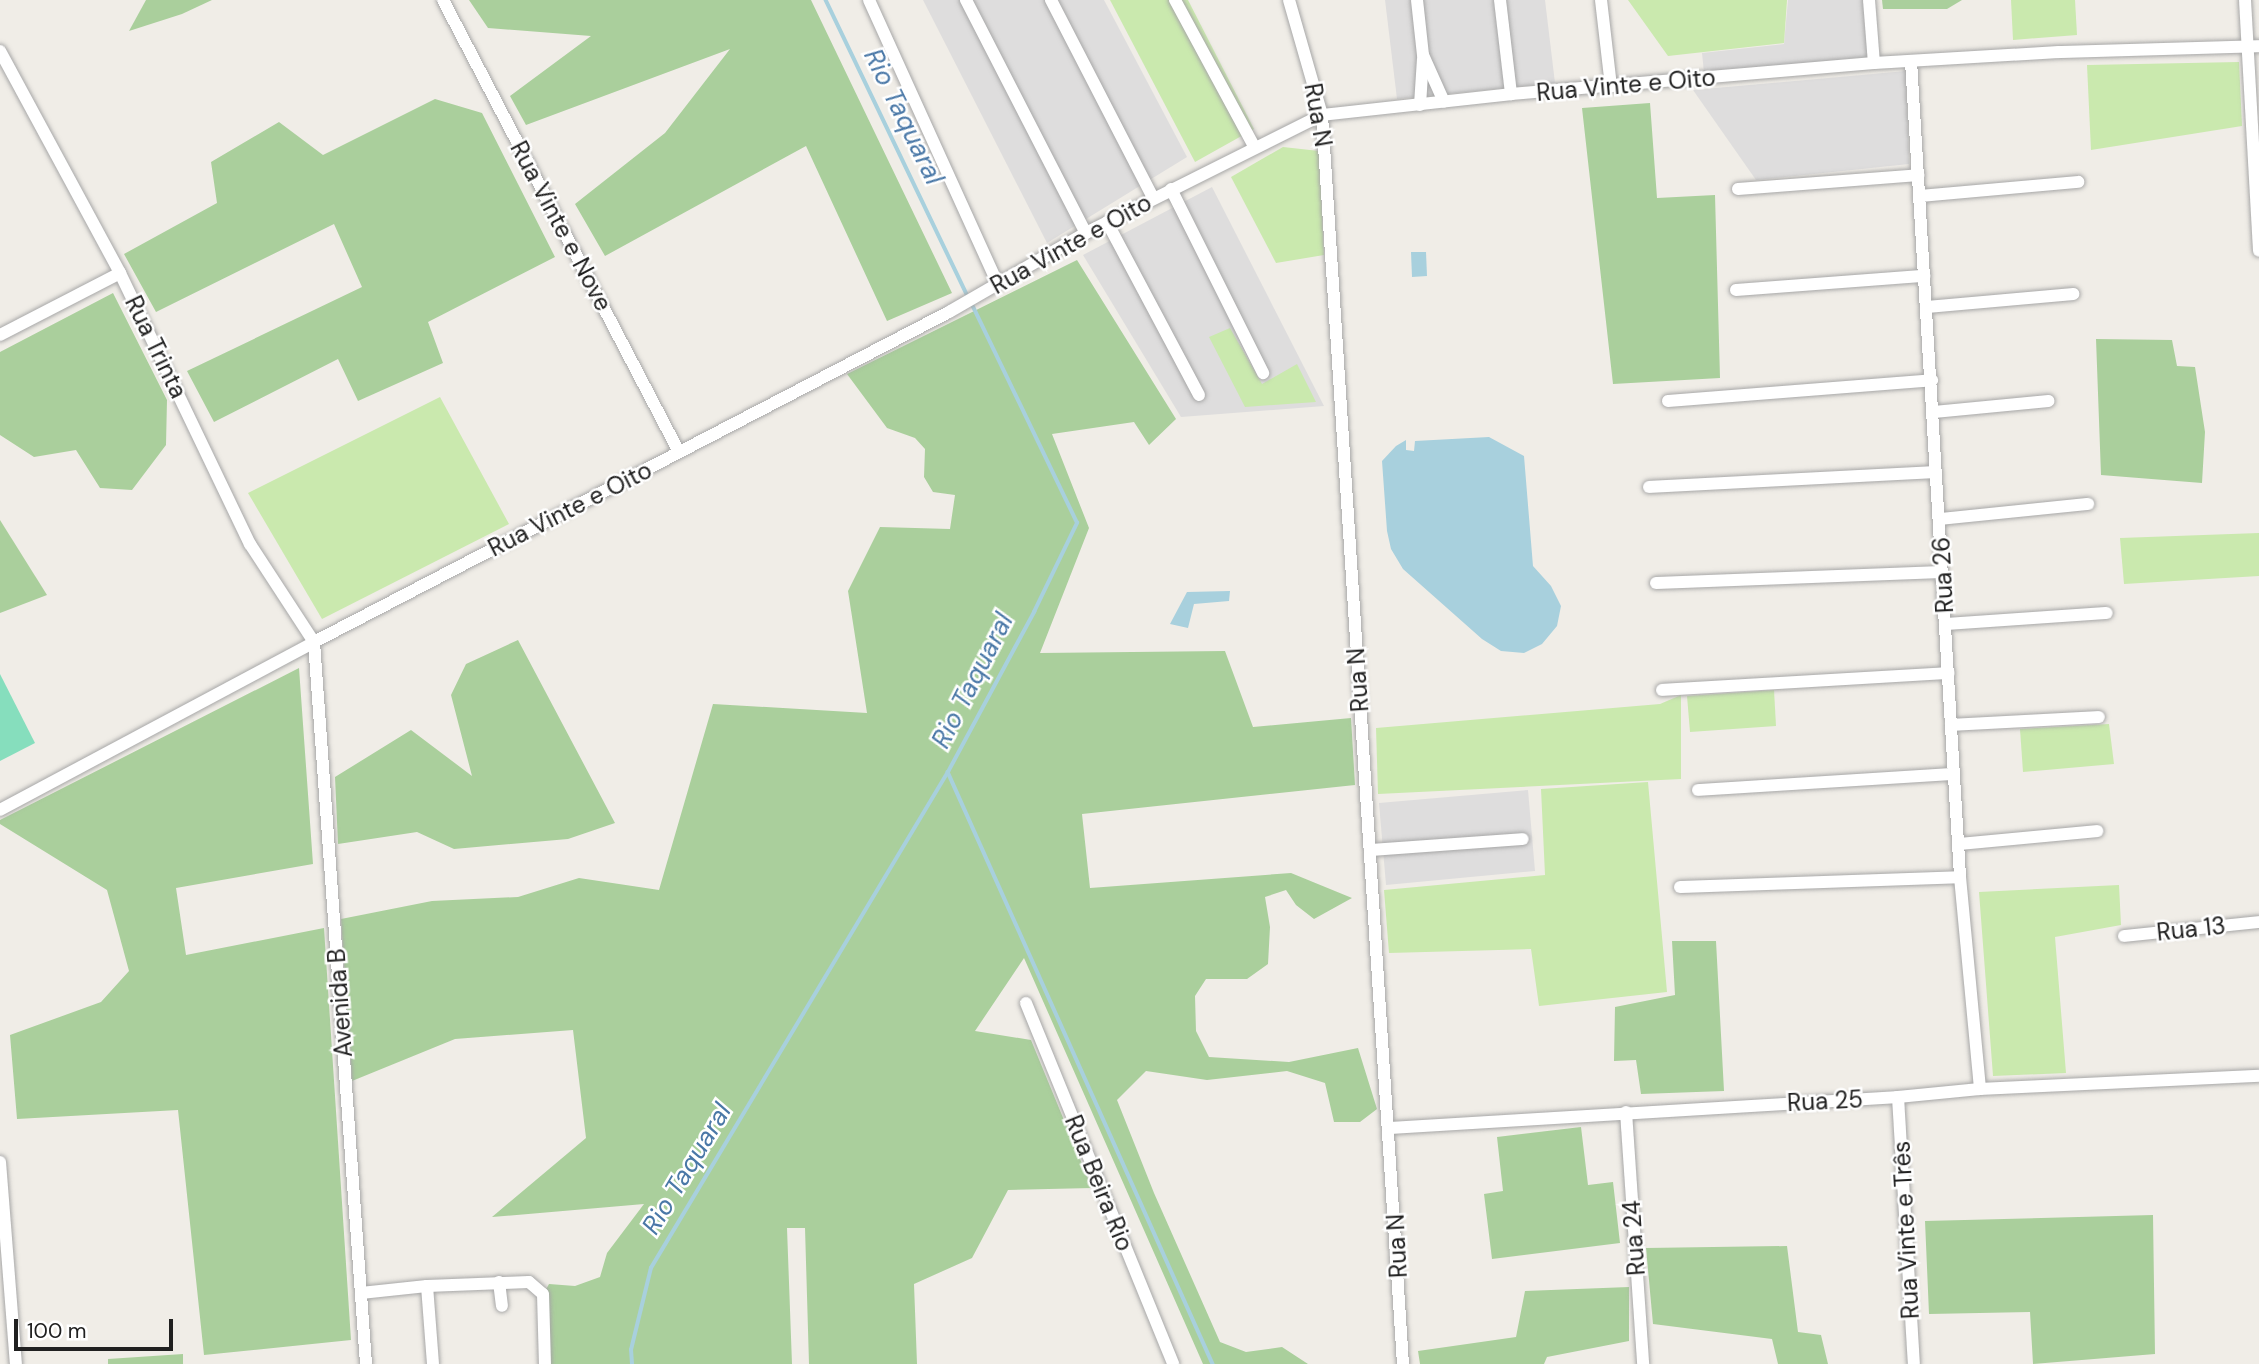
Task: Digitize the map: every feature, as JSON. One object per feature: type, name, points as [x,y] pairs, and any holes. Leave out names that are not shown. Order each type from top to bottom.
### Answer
[{"type":"street","name":"Rua Vinte e Nove","points":[[443,0],[679,452]]},
{"type":"street","points":[[869,0],[998,285]]},
{"type":"street","points":[[966,0],[1086,233]]},
{"type":"street","points":[[1051,0],[1153,198]]},
{"type":"street","points":[[1175,0],[1255,148]]},
{"type":"street","name":"Rua N","points":[[1289,0],[1322,115],[1390,1128],[1403,1364]]},
{"type":"street","points":[[1417,0],[1423,55],[1420,105]]},
{"type":"street","points":[[1500,0],[1511,94]]},
{"type":"street","points":[[1601,0],[1611,86]]},
{"type":"street","points":[[1869,0],[1874,63]]},
{"type":"street","points":[[2245,0],[2254,46],[2259,251]]},
{"type":"street","name":"Rua Vinte e Oito","points":[[0,810],[314,642],[972,300],[1086,233],[1322,115],[1511,94],[1874,63],[2059,52],[2254,46]]},
{"type":"street","name":"Rua Trinta","points":[[0,51],[120,273],[250,544],[314,642]]},
{"type":"street","points":[[1423,55],[1444,102]]},
{"type":"street","name":"Rua 26","points":[[1911,61],[1960,877],[1980,1089]]},
{"type":"street","points":[[1738,189],[1918,175]]},
{"type":"street","points":[[1920,196],[2078,182]]},
{"type":"street","points":[[1171,189],[1263,373]]},
{"type":"street","points":[[1107,222],[1199,395]]},
{"type":"street","points":[[0,335],[120,273]]},
{"type":"street","points":[[1736,290],[1924,276]]},
{"type":"street","points":[[1927,307],[2073,294]]},
{"type":"street","points":[[1668,401],[1932,380]]},
{"type":"street","points":[[1934,412],[2048,401]]},
{"type":"street","points":[[1649,486],[1936,472]]},
{"type":"street","points":[[1940,519],[2088,504]]},
{"type":"street","points":[[1656,583],[1941,572]]},
{"type":"street","points":[[1945,624],[2107,613]]},
{"type":"street","name":"Avenida B","points":[[314,642],[366,1364]]},
{"type":"street","points":[[1662,690],[1948,673]]},
{"type":"street","points":[[1951,724],[2099,717]]},
{"type":"street","points":[[1698,790],[1954,774]]},
{"type":"street","points":[[1960,844],[2097,831]]},
{"type":"street","points":[[1370,850],[1523,839]]},
{"type":"street","points":[[1680,887],[1960,877]]},
{"type":"street","name":"Rua 13","points":[[2124,936],[2259,922]]},
{"type":"street","name":"Rua Beira Rio","points":[[1026,1003],[1173,1364]]},
{"type":"street","name":"Rua 25","points":[[1390,1128],[1898,1097],[1980,1089],[2259,1076]]},
{"type":"street","name":"Rua Vinte e Três","points":[[1898,1097],[1914,1364]]},
{"type":"street","name":"Rua 24","points":[[1626,1112],[1643,1364]]},
{"type":"street","points":[[0,1162],[16,1364]]},
{"type":"street","points":[[499,1282],[502,1306]]},
{"type":"street","points":[[361,1293],[427,1286],[529,1282],[543,1294],[545,1364]]},
{"type":"street","points":[[427,1286],[433,1364]]},
{"type":"shaded area","points":[[923,0],[1104,0],[1187,157],[1047,243]]},
{"type":"shaded area","points":[[1385,0],[1545,0],[1555,83],[1397,99]]},
{"type":"shaded area","points":[[1788,0],[1865,0],[1870,57],[1704,72],[1702,53],[1784,44]]},
{"type":"shaded area","points":[[1906,71],[1909,164],[1756,180],[1693,90]]},
{"type":"shaded area","points":[[1212,187],[1324,406],[1181,417],[1083,255]]},
{"type":"shaded area","points":[[1528,790],[1535,871],[1386,885],[1379,803]]},
{"type":"green space","points":[[146,0],[212,0],[182,14],[129,31]]},
{"type":"green space","points":[[469,0],[811,0],[952,293],[887,321],[806,146],[605,256],[575,204],[665,133],[730,49],[526,125],[510,96],[591,36],[488,28]]},
{"type":"green space","points":[[1110,0],[1188,0],[1254,129],[1195,162]]},
{"type":"green space","points":[[1628,0],[1787,0],[1784,43],[1668,56]]},
{"type":"green space","points":[[1882,0],[1962,0],[1947,9],[1883,9]]},
{"type":"green space","points":[[2011,0],[2075,0],[2077,35],[2013,40]]},
{"type":"green space","points":[[2239,62],[2242,126],[2091,150],[2087,65]]},
{"type":"green space","points":[[435,99],[482,113],[555,257],[428,322],[443,363],[358,401],[338,359],[214,422],[187,371],[362,287],[334,224],[156,312],[124,254],[217,203],[211,162],[279,122],[323,155]]},
{"type":"green space","points":[[1650,103],[1657,198],[1715,195],[1720,378],[1613,384],[1582,108]]},
{"type":"green space","points":[[1283,147],[1319,151],[1324,255],[1276,263],[1231,177]]},
{"type":"green space","points":[[1077,260],[1176,419],[1149,445],[1134,422],[1052,434],[1089,528],[1040,653],[1225,651],[1253,727],[1351,718],[1355,785],[1082,814],[1090,888],[1291,873],[1352,898],[1314,919],[1296,905],[1286,890],[1265,897],[1270,927],[1268,964],[1247,979],[1206,979],[1195,996],[1196,1031],[1209,1057],[1289,1062],[1358,1048],[1377,1109],[1360,1122],[1334,1122],[1325,1083],[1287,1071],[1207,1080],[1146,1071],[1117,1100],[1154,1193],[1220,1342],[1246,1352],[1282,1347],[1308,1364],[1203,1364],[1024,958],[975,1031],[1031,1040],[1092,1188],[1008,1190],[972,1258],[914,1284],[917,1364],[809,1364],[805,1228],[787,1228],[792,1364],[544,1364],[539,1302],[549,1284],[575,1286],[600,1277],[607,1253],[644,1204],[492,1217],[586,1138],[573,1030],[455,1039],[352,1081],[341,919],[432,901],[518,897],[579,878],[659,890],[713,704],[867,713],[848,591],[880,527],[950,529],[955,495],[933,492],[924,477],[925,449],[915,438],[887,428],[847,374]]},
{"type":"green space","points":[[113,293],[167,400],[166,445],[132,490],[100,488],[76,450],[34,457],[0,435],[0,352]]},
{"type":"green space","points":[[1230,328],[1262,384],[1297,364],[1316,402],[1245,407],[1209,337]]},
{"type":"green space","points":[[2096,339],[2172,340],[2177,366],[2195,367],[2205,432],[2202,483],[2101,475]]},
{"type":"green space","points":[[440,397],[509,524],[322,619],[248,493]]},
{"type":"green space","points":[[0,520],[47,595],[0,613]]},
{"type":"green space","points":[[2259,533],[2259,576],[2124,584],[2120,538]]},
{"type":"green space","points":[[518,640],[615,823],[568,839],[454,849],[417,832],[338,844],[335,777],[411,730],[472,776],[451,695],[466,664]]},
{"type":"green space","points":[[299,668],[313,864],[176,888],[186,955],[324,928],[351,1340],[204,1355],[178,1110],[17,1119],[10,1035],[101,1002],[129,971],[107,890],[0,824],[0,820]]},
{"type":"green space","points":[[0,674],[35,743],[0,761]]},
{"type":"green space","points":[[1774,690],[1776,726],[1690,732],[1687,696]]},
{"type":"green space","points":[[1681,695],[1681,779],[1378,794],[1376,728],[1660,704]]},
{"type":"green space","points":[[2109,724],[2114,764],[2023,772],[2020,729]]},
{"type":"green space","points":[[1648,782],[1667,992],[1539,1006],[1531,949],[1389,953],[1384,890],[1545,875],[1541,789]]},
{"type":"green space","points":[[2119,885],[2121,925],[2055,937],[2066,1073],[1993,1076],[1979,892]]},
{"type":"green space","points":[[1672,941],[1716,941],[1724,1091],[1641,1094],[1636,1060],[1614,1061],[1615,1007],[1675,995]]},
{"type":"green space","points":[[1581,1127],[1588,1185],[1613,1182],[1620,1243],[1492,1259],[1484,1194],[1503,1191],[1497,1137]]},
{"type":"green space","points":[[2153,1215],[2155,1354],[2033,1364],[2030,1312],[1929,1314],[1925,1221]]},
{"type":"green space","points":[[1787,1246],[1798,1332],[1821,1335],[1828,1364],[1778,1364],[1772,1339],[1653,1324],[1646,1248]]},
{"type":"green space","points":[[1629,1287],[1629,1341],[1547,1357],[1544,1364],[1420,1364],[1418,1351],[1516,1337],[1525,1291]]},
{"type":"green space","points":[[183,1354],[183,1364],[108,1364],[108,1359]]},
{"type":"water","points":[[1411,252],[1426,252],[1427,276],[1412,277]]},
{"type":"water","points":[[1489,437],[1524,456],[1533,566],[1551,586],[1561,606],[1557,626],[1542,644],[1524,653],[1501,651],[1482,639],[1403,569],[1391,549],[1387,531],[1382,461],[1396,446],[1406,440],[1406,450],[1414,451],[1415,441]]},
{"type":"water","points":[[1230,591],[1229,601],[1194,604],[1188,628],[1170,624],[1187,592]]},
{"type":"waterway","name":"Rio Taquaral","points":[[826,0],[968,296]]},
{"type":"waterway","name":"Rio Taquaral","points":[[632,1364],[631,1350],[651,1268],[948,772],[1034,612],[1077,523],[971,303]]},
{"type":"waterway","points":[[948,772],[1213,1364]]}]
